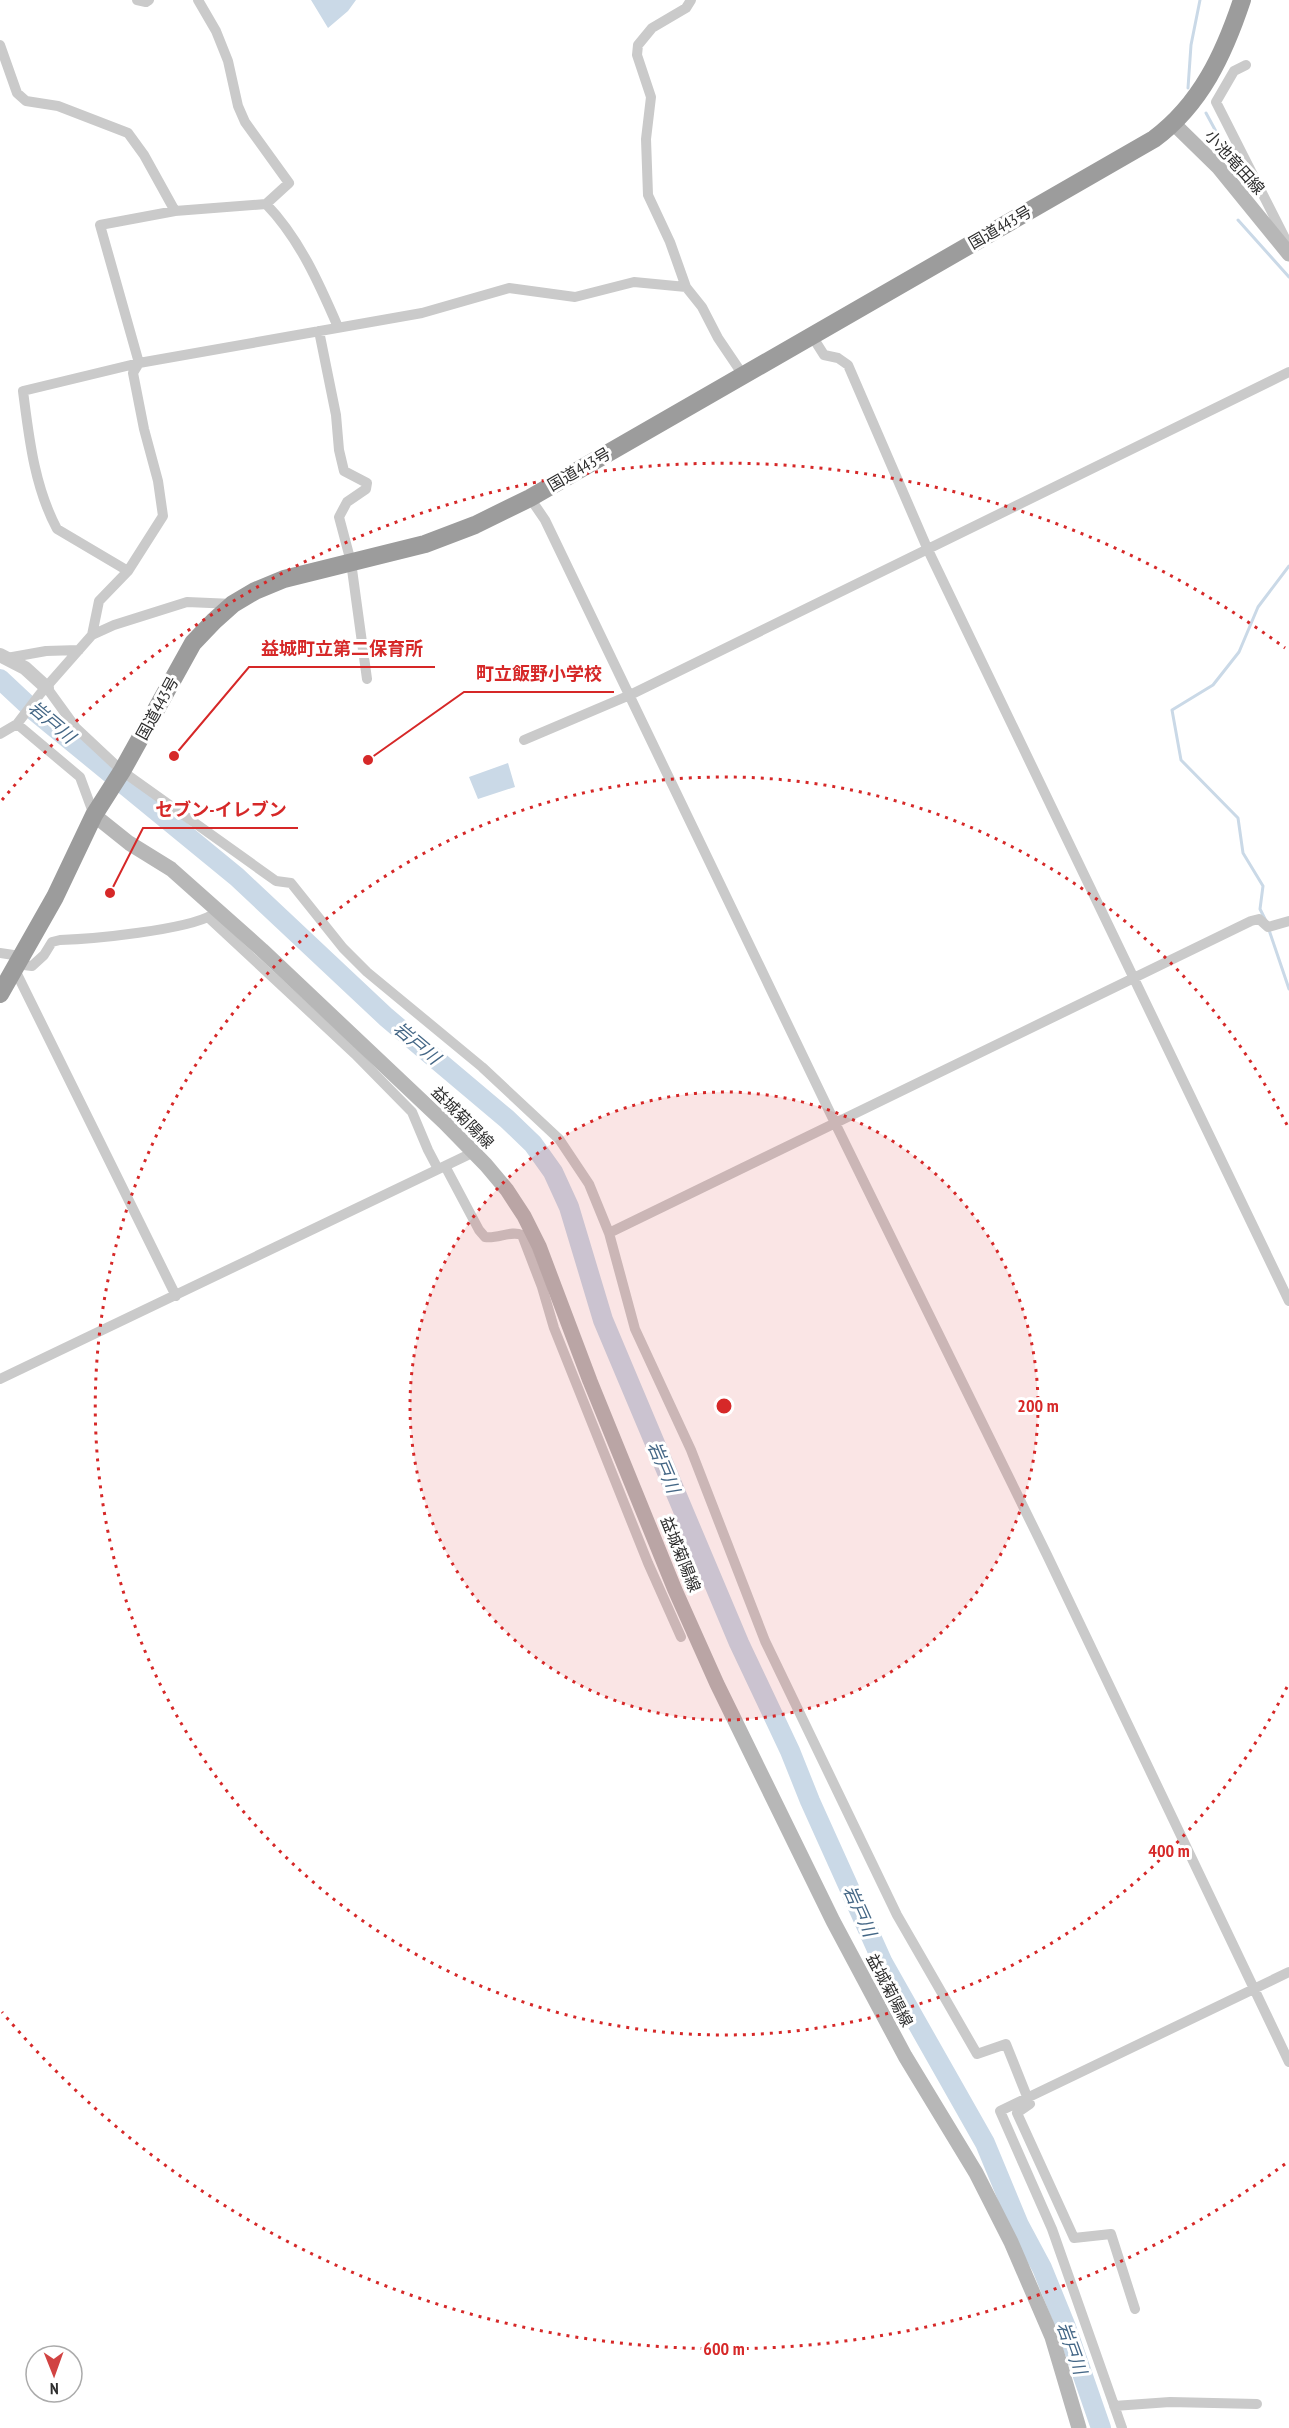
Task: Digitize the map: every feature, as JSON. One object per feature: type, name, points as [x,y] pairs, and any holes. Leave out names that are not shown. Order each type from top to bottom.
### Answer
[{"type":"highway","name":"国道443号","points":[[0,994],[55,897],[97,810],[122,771],[193,643],[233,604],[255,591],[284,579],[425,544],[475,525],[530,498],[1093,175],[1174,124],[1202,90],[1221,57],[1242,0]]},
{"type":"main road","name":"小池竜田線","points":[[1174,124],[1219,168],[1289,254]]},
{"type":"main road","name":"益城菊陽線","points":[[97,810],[129,843],[171,869],[214,914],[444,1122],[486,1165],[507,1190],[524,1216],[539,1246],[590,1381],[675,1590],[717,1684],[833,1921],[905,2056],[976,2173],[1011,2242],[1052,2337],[1079,2428]]},
{"type":"street","points":[[137,0],[146,2],[149,0]]},
{"type":"street","points":[[92,635],[99,601],[128,571],[163,516],[158,481],[144,429],[133,373],[139,363],[100,225],[174,211],[266,204],[288,183],[245,122],[238,106],[228,61],[216,31],[198,0]]},
{"type":"street","points":[[691,0],[686,8],[652,28],[638,45],[638,55],[651,97],[646,139],[648,195],[670,242],[686,287],[702,308],[718,338],[743,375]]},
{"type":"street","points":[[0,45],[17,93],[26,101],[58,106],[128,133],[144,155],[174,211]]},
{"type":"street","points":[[1246,65],[1234,71],[1216,102],[1289,246]]},
{"type":"street","points":[[266,204],[279,218],[318,280],[338,327]]},
{"type":"street","points":[[128,571],[57,529],[30,453],[23,391],[139,363],[422,313],[509,288],[575,297],[634,282],[686,287]]},
{"type":"street","points":[[319,331],[336,415],[339,450],[344,471],[366,483],[366,489],[347,502],[339,517],[351,562],[367,679]]},
{"type":"street","points":[[812,336],[824,355],[838,358],[848,365],[928,550],[1289,1301]]},
{"type":"street","points":[[524,740],[630,695],[1289,372]]},
{"type":"street","points":[[530,498],[545,520],[630,695],[836,1125],[1047,1555],[1289,2062]]},
{"type":"street","points":[[0,734],[17,724],[92,635],[114,625],[187,602],[233,604]]},
{"type":"street","points":[[3,656],[79,650]]},
{"type":"street","points":[[3,656],[25,668],[76,728],[122,771],[276,881],[291,883],[343,948],[367,972],[482,1067],[559,1139],[589,1184],[609,1233],[635,1329],[691,1450],[765,1641],[872,1866],[923,1964],[977,2054],[1006,2044],[1030,2104],[1017,2113],[1074,2238],[1111,2234],[1135,2309]]},
{"type":"street","points":[[17,724],[80,777],[97,810]]},
{"type":"street","points":[[0,953],[17,963],[32,966],[52,942],[158,928],[214,914],[355,1054],[412,1113],[428,1150],[442,1168],[485,1237],[494,1239],[516,1232],[522,1235],[542,1287],[554,1328],[648,1563],[681,1637]]},
{"type":"street","points":[[609,1233],[836,1125],[1251,921],[1258,919],[1268,927],[1289,921]]},
{"type":"street","points":[[17,963],[176,1296]]},
{"type":"street","points":[[0,1379],[472,1153]]},
{"type":"street","points":[[1122,2428],[1052,2229],[1000,2111],[1289,1972]]},
{"type":"street","points":[[1114,2406],[1170,2402],[1257,2404]]},
{"type":"water","points":[[311,0],[356,0],[348,11],[328,28]]},
{"type":"water","points":[[508,763],[515,787],[478,799],[469,777]]},
{"type":"waterway","points":[[1188,88],[1191,45],[1200,0]]},
{"type":"waterway","points":[[1206,113],[1239,174]]},
{"type":"waterway","points":[[1238,220],[1289,277]]},
{"type":"waterway","points":[[1266,921],[1260,909],[1263,886],[1243,853],[1238,818],[1181,760],[1172,710],[1213,685],[1239,652],[1258,607],[1289,566]]},
{"type":"waterway","name":"岩戸川","points":[[0,679],[32,709],[237,877],[386,1017],[507,1119],[533,1144],[553,1172],[569,1207],[603,1320],[739,1643],[790,1751],[883,1963],[985,2143],[1019,2225],[1042,2268],[1066,2327],[1101,2428]]},
{"type":"waterway","points":[[1269,930],[1289,989]]},
{"type":"place","name":"益城町立第二保育所","points":[[174,756]]},
{"type":"place","name":"町立飯野小学校","points":[[368,760]]},
{"type":"place","name":"セブン-イレブン","points":[[110,893]]}]
